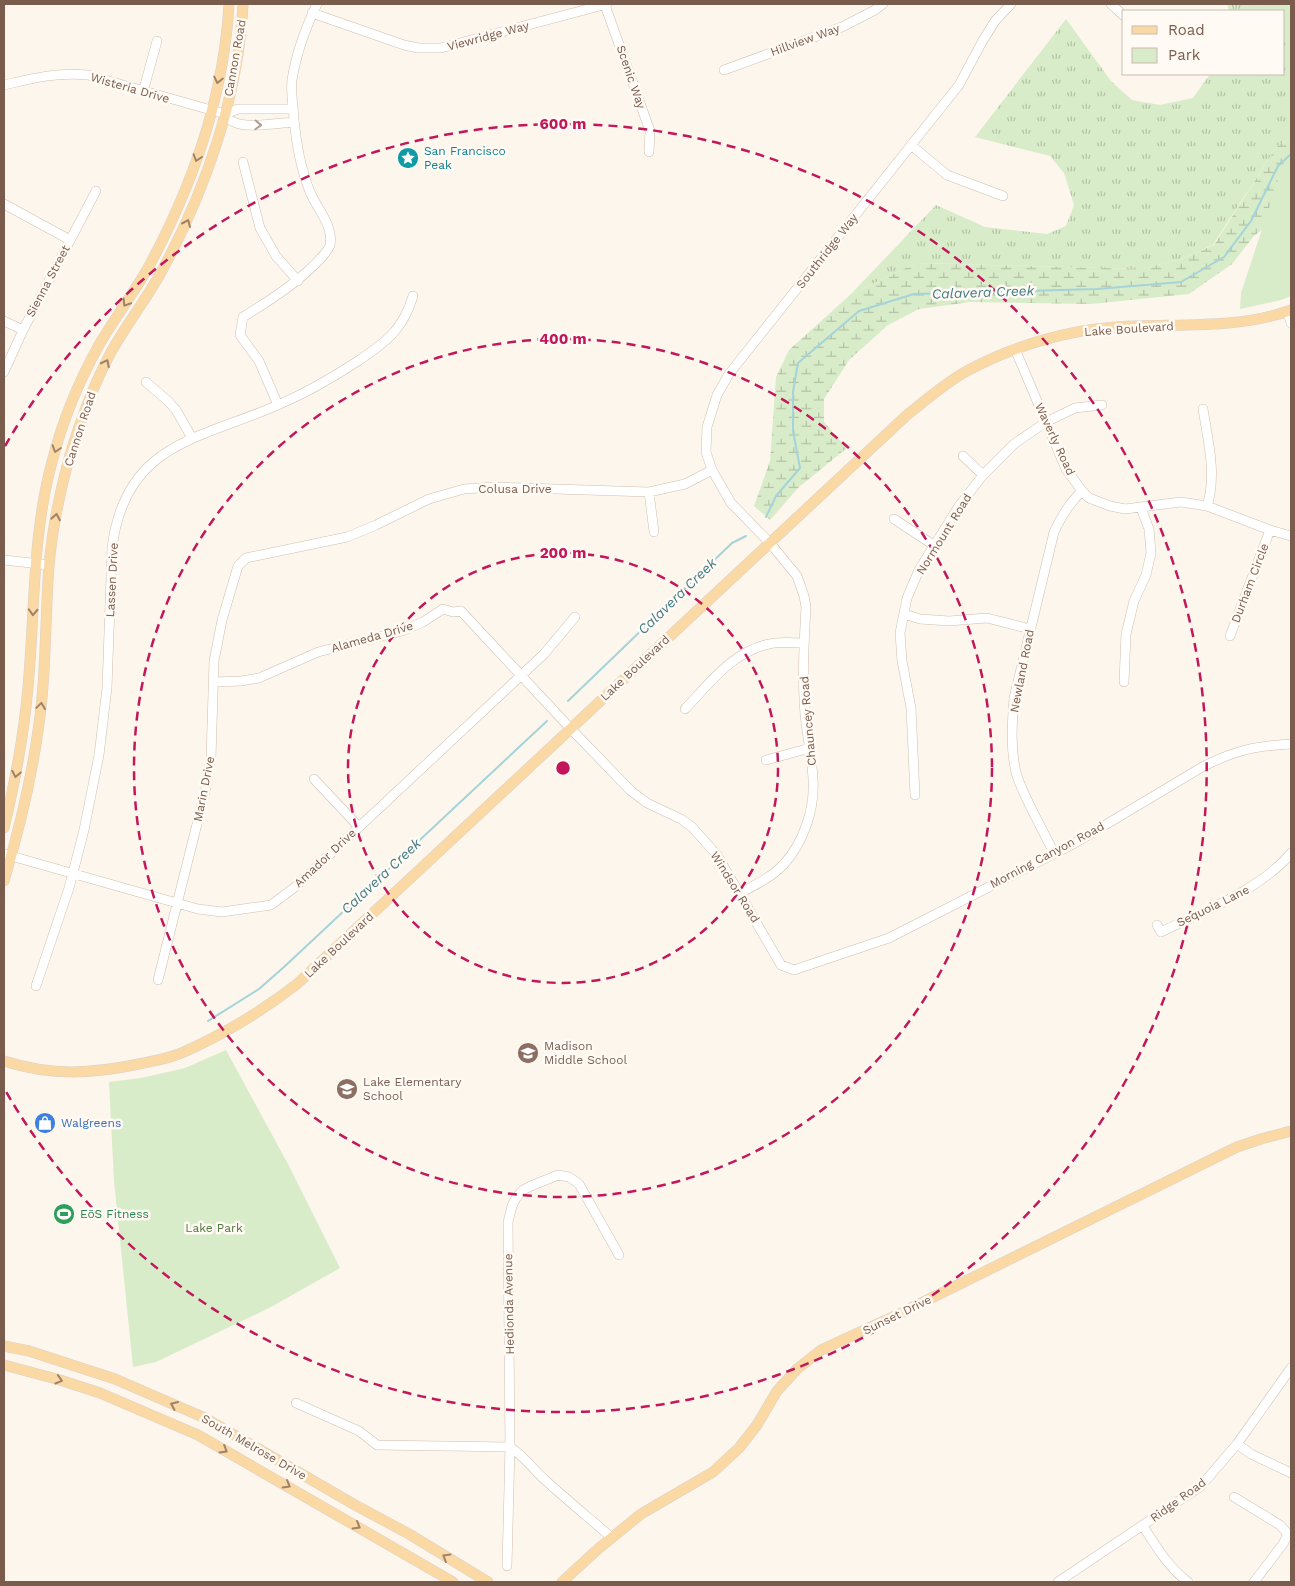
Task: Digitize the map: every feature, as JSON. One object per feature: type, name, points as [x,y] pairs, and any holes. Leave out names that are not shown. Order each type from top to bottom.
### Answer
[{"type":"main road","name":"Cannon Road","points":[[4,828],[17,768],[28,688],[35,564],[41,516],[52,462],[70,408],[83,377],[99,345],[146,270],[171,225],[188,183],[212,111],[223,56],[228,4]]},
{"type":"main road","name":"Cannon Road","points":[[4,881],[7,855],[32,770],[43,689],[49,565],[55,518],[68,464],[82,413],[111,352],[158,277],[183,231],[204,182],[225,114],[237,56],[243,4]]},
{"type":"main road","name":"Lake Boulevard","points":[[4,1061],[22,1067],[58,1071],[104,1071],[165,1059],[185,1052],[234,1027],[258,1012],[297,984],[907,415],[965,372],[1015,349],[1070,333],[1116,327],[1218,324],[1290,311]]},
{"type":"main road","name":"Sunset Drive","points":[[562,1582],[641,1514],[713,1472],[739,1448],[757,1425],[777,1391],[796,1369],[821,1350],[895,1316],[1237,1147],[1291,1131]]},
{"type":"main road","name":"South Melrose Drive","points":[[4,1346],[47,1356],[115,1379],[205,1418],[409,1534],[488,1582]]},
{"type":"main road","points":[[4,1350],[12,1352],[16,1348]]},
{"type":"main road","name":"South Melrose Drive","points":[[4,1365],[100,1393],[198,1434],[453,1582]]},
{"type":"main road","points":[[315,1502],[324,1487]]},
{"type":"street","points":[[278,405],[259,362],[240,335],[244,317],[298,281],[330,247],[331,232],[310,192],[300,160],[291,92],[296,61],[312,13],[317,4]]},
{"type":"street","name":"Viewridge Way","points":[[312,13],[404,45],[418,48],[441,48],[606,4]]},
{"type":"street","name":"Scenic Way","points":[[606,4],[650,131],[650,152]]},
{"type":"street","name":"Hillview Way","points":[[724,70],[842,27],[883,4]]},
{"type":"street","name":"Southridge Way","points":[[740,512],[731,503],[712,470],[706,452],[707,427],[717,395],[729,374],[959,86],[995,21],[1011,4]]},
{"type":"street","points":[[1111,4],[1122,14]]},
{"type":"street","points":[[144,92],[157,41]]},
{"type":"street","name":"Wisteria Drive","points":[[4,85],[46,75],[88,75],[225,114]]},
{"type":"street","points":[[293,109],[238,109],[225,114],[234,123],[267,125],[294,122]]},
{"type":"street","points":[[911,145],[947,175],[1003,196]]},
{"type":"street","points":[[243,162],[260,228],[276,256],[298,281]]},
{"type":"street","name":"Sienna Street","points":[[4,372],[22,330],[96,191]]},
{"type":"street","points":[[4,204],[70,240]]},
{"type":"street","name":"Lassen Drive","points":[[36,986],[69,888],[84,830],[99,755],[107,688],[112,548],[114,532],[129,492],[145,470],[167,450],[192,438],[278,405],[329,380],[381,345],[396,330],[409,310],[413,296]]},
{"type":"street","points":[[1290,311],[1291,324]]},
{"type":"street","points":[[4,321],[22,330]]},
{"type":"street","name":"Waverly Road","points":[[1015,349],[1066,469],[1089,498],[1110,506],[1125,509],[1181,502],[1207,506],[1291,536]]},
{"type":"street","points":[[146,382],[176,410],[192,438]]},
{"type":"street","name":"Normount Road","points":[[915,795],[911,708],[902,660],[900,633],[907,598],[919,570],[959,506],[983,476],[1014,444],[1046,422],[1075,408],[1102,404]]},
{"type":"street","points":[[1203,409],[1212,467],[1210,498],[1207,506]]},
{"type":"street","points":[[963,456],[983,476]]},
{"type":"street","name":"Colusa Drive","points":[[238,566],[246,558],[346,537],[376,526],[429,499],[464,489],[493,487],[650,492],[685,484],[712,470]]},
{"type":"street","name":"Newland Road","points":[[1054,853],[1017,774],[1013,751],[1014,698],[1054,532],[1060,519],[1073,500],[1082,491]]},
{"type":"street","points":[[650,492],[654,532]]},
{"type":"street","points":[[1124,682],[1126,634],[1134,602],[1146,575],[1151,553],[1149,529],[1142,508]]},
{"type":"street","name":"Chauncey Road","points":[[740,512],[798,576],[804,596],[806,607],[802,682],[814,780],[814,797],[810,816],[798,844],[785,863],[769,877],[740,894]]},
{"type":"street","points":[[894,519],[935,546]]},
{"type":"street","name":"Durham Circle","points":[[1230,636],[1270,530]]},
{"type":"street","points":[[4,560],[49,565]]},
{"type":"street","name":"Marin Drive","points":[[158,980],[212,758],[214,661],[222,620],[238,566]]},
{"type":"street","name":"Alameda Drive","points":[[214,682],[258,678],[318,652],[402,630],[423,622],[443,609],[453,612],[461,611],[571,729]]},
{"type":"street","points":[[904,614],[920,619],[949,621],[986,618],[1030,629]]},
{"type":"street","name":"Amador Drive","points":[[7,855],[198,909],[222,912],[271,905],[295,887],[544,654],[575,617]]},
{"type":"street","points":[[685,709],[727,664],[742,654],[771,643],[804,643]]},
{"type":"street","name":"Windsor Road","points":[[571,729],[631,791],[692,827],[717,855],[781,965],[794,970],[801,969]]},
{"type":"street","name":"Morning Canyon Road","points":[[801,969],[889,938],[1075,843],[1221,757],[1241,750],[1291,744]]},
{"type":"street","points":[[766,760],[810,748]]},
{"type":"street","points":[[314,779],[358,827]]},
{"type":"street","name":"Sequoia Lane","points":[[1157,925],[1161,932],[1255,885],[1291,853]]},
{"type":"street","name":"Hedionda Avenue","points":[[507,1566],[510,1448],[508,1222],[516,1198],[523,1190],[558,1174],[569,1177],[579,1184],[619,1256]]},
{"type":"street","name":"Ridge Road","points":[[1058,1582],[1201,1486],[1237,1444],[1291,1368]]},
{"type":"street","points":[[296,1403],[359,1430],[377,1445],[510,1448],[517,1452],[562,1496],[612,1538]]},
{"type":"street","points":[[1237,1444],[1251,1454],[1291,1473]]},
{"type":"street","points":[[1234,1497],[1280,1525],[1287,1533],[1283,1544],[1254,1582]]},
{"type":"street","points":[[1142,1526],[1167,1562],[1188,1582]]},
{"type":"green space","points":[[1227,4],[1291,4],[1291,137],[1277,146],[1213,245],[1181,259],[1142,269],[916,263],[850,295],[936,205],[985,227],[1047,234],[1066,226],[1074,205],[1064,173],[1050,156],[975,137],[1066,19],[1111,81],[1132,100],[1160,105],[1193,98],[1209,75],[1285,75],[1285,10],[1229,10]]},
{"type":"green space","points":[[1253,4],[1291,4],[1291,32],[1285,27],[1285,10],[1263,10]]},
{"type":"green space","points":[[1291,137],[1291,207],[1254,236],[1232,264],[1189,294],[1091,304],[970,302],[919,309],[888,325],[849,360],[824,399],[824,422],[847,448],[799,487],[770,520],[754,506],[770,461],[776,377],[789,350],[850,295],[916,263],[1142,269],[1181,259],[1214,245],[1277,146]]},
{"type":"green space","points":[[1291,141],[1291,296],[1240,309],[1241,293]]},
{"type":"green space","name":"Lake Park","points":[[226,1050],[289,1166],[340,1268],[271,1307],[156,1362],[133,1367],[114,1181],[109,1082],[141,1078],[185,1068]]},
{"type":"waterway","name":"Calavera Creek","points":[[766,517],[776,496],[800,468],[793,431],[793,392],[798,363],[859,311],[914,294],[1097,289],[1181,282],[1224,257],[1251,221],[1278,166],[1291,154]]},
{"type":"waterway","name":"Calavera Creek","points":[[568,701],[732,543],[746,536]]},
{"type":"waterway","name":"Calavera Creek","points":[[208,1021],[259,989],[284,967],[547,721]]},
{"type":"place","name":"San Francisco Peak","points":[[408,158]]},
{"type":"place","name":"Madison Middle School","points":[[528,1053]]},
{"type":"place","name":"Lake Elementary School","points":[[347,1089]]},
{"type":"place","name":"Walgreens","points":[[45,1123]]},
{"type":"place","name":"EōS Fitness","points":[[64,1214]]}]
